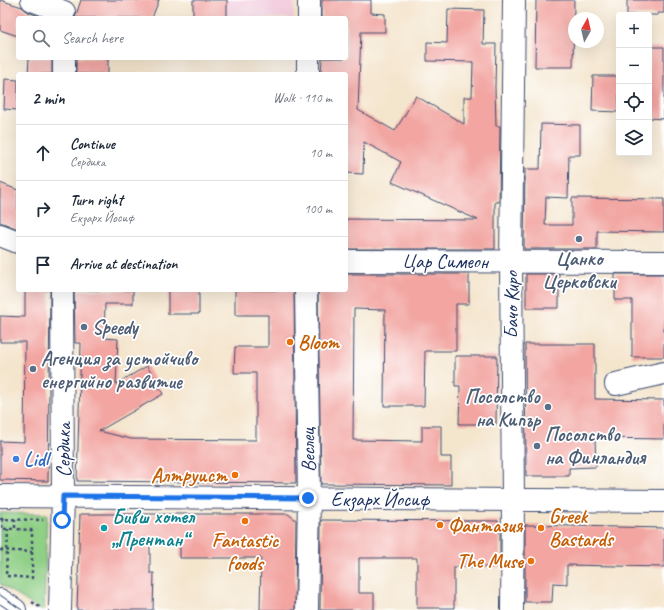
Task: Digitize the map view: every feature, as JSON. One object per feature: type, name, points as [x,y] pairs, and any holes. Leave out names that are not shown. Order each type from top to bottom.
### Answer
[{"type":"street","points":[[32,0],[66,10]]},
{"type":"street","points":[[308,16],[309,0]]},
{"type":"street","name":"Бачо Киро","points":[[512,610],[513,500],[511,261],[514,0]]},
{"type":"street","points":[[64,60],[64,72]]},
{"type":"street","points":[[308,60],[308,72]]},
{"type":"street","points":[[0,235],[16,241]]},
{"type":"street","name":"Цар Симеон","points":[[348,261],[664,262]]},
{"type":"street","name":"Сердика","points":[[60,610],[63,496],[62,292]]},
{"type":"street","name":"Веслец","points":[[306,292],[308,498],[307,610]]},
{"type":"street","points":[[616,384],[664,372]]},
{"type":"street","name":"Екзарх Йосиф","points":[[0,496],[664,501]]},
{"type":"street","points":[[0,600],[15,610]]},
{"type":"path","points":[[8,529],[6,576],[32,578],[32,531],[1,528],[1,519],[62,520]]},
{"type":"path","points":[[15,519],[15,529]]},
{"type":"path","points":[[0,550],[32,552]]},
{"type":"shaded area","points":[[227,0],[294,0],[294,16],[227,16]]},
{"type":"green space","points":[[0,513],[47,514],[44,610],[40,610],[0,584]]},
{"type":"building","points":[[0,0],[22,7],[28,12],[39,16],[16,16],[16,35],[0,30]]},
{"type":"building","points":[[81,0],[159,0],[153,16],[76,16]]},
{"type":"building","points":[[193,0],[227,0],[227,16],[193,16]]},
{"type":"building","points":[[322,0],[371,0],[371,13],[385,14],[385,32],[361,32],[358,110],[395,131],[416,96],[464,124],[464,97],[472,97],[473,62],[427,61],[427,42],[447,43],[448,9],[484,10],[483,44],[496,44],[496,126],[500,126],[499,202],[495,202],[495,249],[348,249],[348,219],[478,220],[392,182],[401,162],[364,142],[363,174],[348,173],[348,72],[321,72],[322,60],[348,60],[348,16],[322,16]]},
{"type":"building","points":[[536,0],[574,0],[574,12],[568,12],[568,48],[573,48],[573,67],[535,67]]},
{"type":"building","points":[[627,0],[664,0],[664,13],[658,13],[658,15],[652,15],[652,12],[627,12]]},
{"type":"building","points":[[652,47],[664,47],[664,119],[652,118]]},
{"type":"building","points":[[29,60],[52,60],[52,72],[28,72]]},
{"type":"building","points":[[76,60],[108,60],[108,72],[76,72]]},
{"type":"building","points":[[593,76],[616,76],[616,112],[592,111]]},
{"type":"building","points":[[5,79],[16,80],[16,110],[4,109]]},
{"type":"building","points":[[541,124],[580,125],[580,155],[569,155],[568,198],[546,197],[545,225],[572,225],[572,198],[664,199],[664,232],[597,231],[597,249],[524,249],[525,169],[540,169]]},
{"type":"building","points":[[0,183],[16,189],[16,228],[0,222]]},
{"type":"building","points":[[348,274],[469,274],[469,304],[456,304],[456,351],[425,351],[424,406],[384,406],[385,310],[354,309],[353,440],[422,441],[422,426],[441,426],[441,457],[451,457],[451,485],[321,484],[318,292],[348,292]]},
{"type":"building","points":[[526,274],[559,274],[559,308],[526,308]]},
{"type":"building","points":[[615,274],[664,274],[664,357],[632,357],[632,300],[615,300]]},
{"type":"building","points":[[25,292],[50,292],[48,481],[0,480],[0,441],[24,442],[25,342],[0,342],[0,316],[25,317]]},
{"type":"building","points":[[74,292],[133,292],[133,304],[105,304],[104,338],[118,339],[116,384],[147,366],[163,394],[99,431],[131,439],[256,440],[256,373],[234,373],[235,347],[268,347],[268,315],[235,315],[235,292],[294,292],[296,483],[77,481],[81,343],[75,343]]},
{"type":"building","points":[[168,292],[199,292],[199,314],[168,314]]},
{"type":"building","points":[[525,344],[595,344],[595,399],[664,400],[664,439],[595,438],[596,467],[569,468],[569,476],[526,476]]},
{"type":"building","points":[[455,356],[497,356],[496,424],[459,424],[460,386],[455,386]]},
{"type":"building","points":[[80,514],[288,514],[296,520],[295,610],[260,610],[261,558],[180,558],[180,543],[150,543],[150,573],[154,573],[153,610],[77,610]]},
{"type":"building","points":[[321,520],[498,521],[498,524],[500,524],[500,567],[454,567],[454,608],[417,608],[417,558],[359,558],[359,593],[374,593],[374,610],[320,610]]},
{"type":"building","points":[[525,525],[664,528],[664,567],[567,565],[567,584],[553,583],[552,602],[525,602]]},
{"type":"tram line","points":[[0,595],[22,610]]},
{"type":"tram line","points":[[0,604],[9,610]]},
{"type":"place","name":"Цанко Церковски","points":[[579,239]]},
{"type":"place","name":"Speedy","points":[[84,327]]},
{"type":"place","name":"Bloom","points":[[290,342]]},
{"type":"place","name":"Агенция за устойчиво енергийно развитие","points":[[33,369]]},
{"type":"place","name":"Посолство на Кипър","points":[[548,407]]},
{"type":"place","name":"Посолство на Финландия","points":[[537,446]]},
{"type":"place","name":"Lidl","points":[[16,459]]},
{"type":"place","name":"Алтруист","points":[[235,475]]},
{"type":"place","name":"Fantastic foods","points":[[245,521]]},
{"type":"place","name":"Фантазия","points":[[440,525]]},
{"type":"place","name":"Бивш хотел „Прентан“","points":[[104,528]]},
{"type":"place","name":"Greek Bastards","points":[[541,528]]},
{"type":"place","name":"The Muse","points":[[531,561]]},
{"type":"route","points":[[62,520],[63,496],[308,498]]}]
